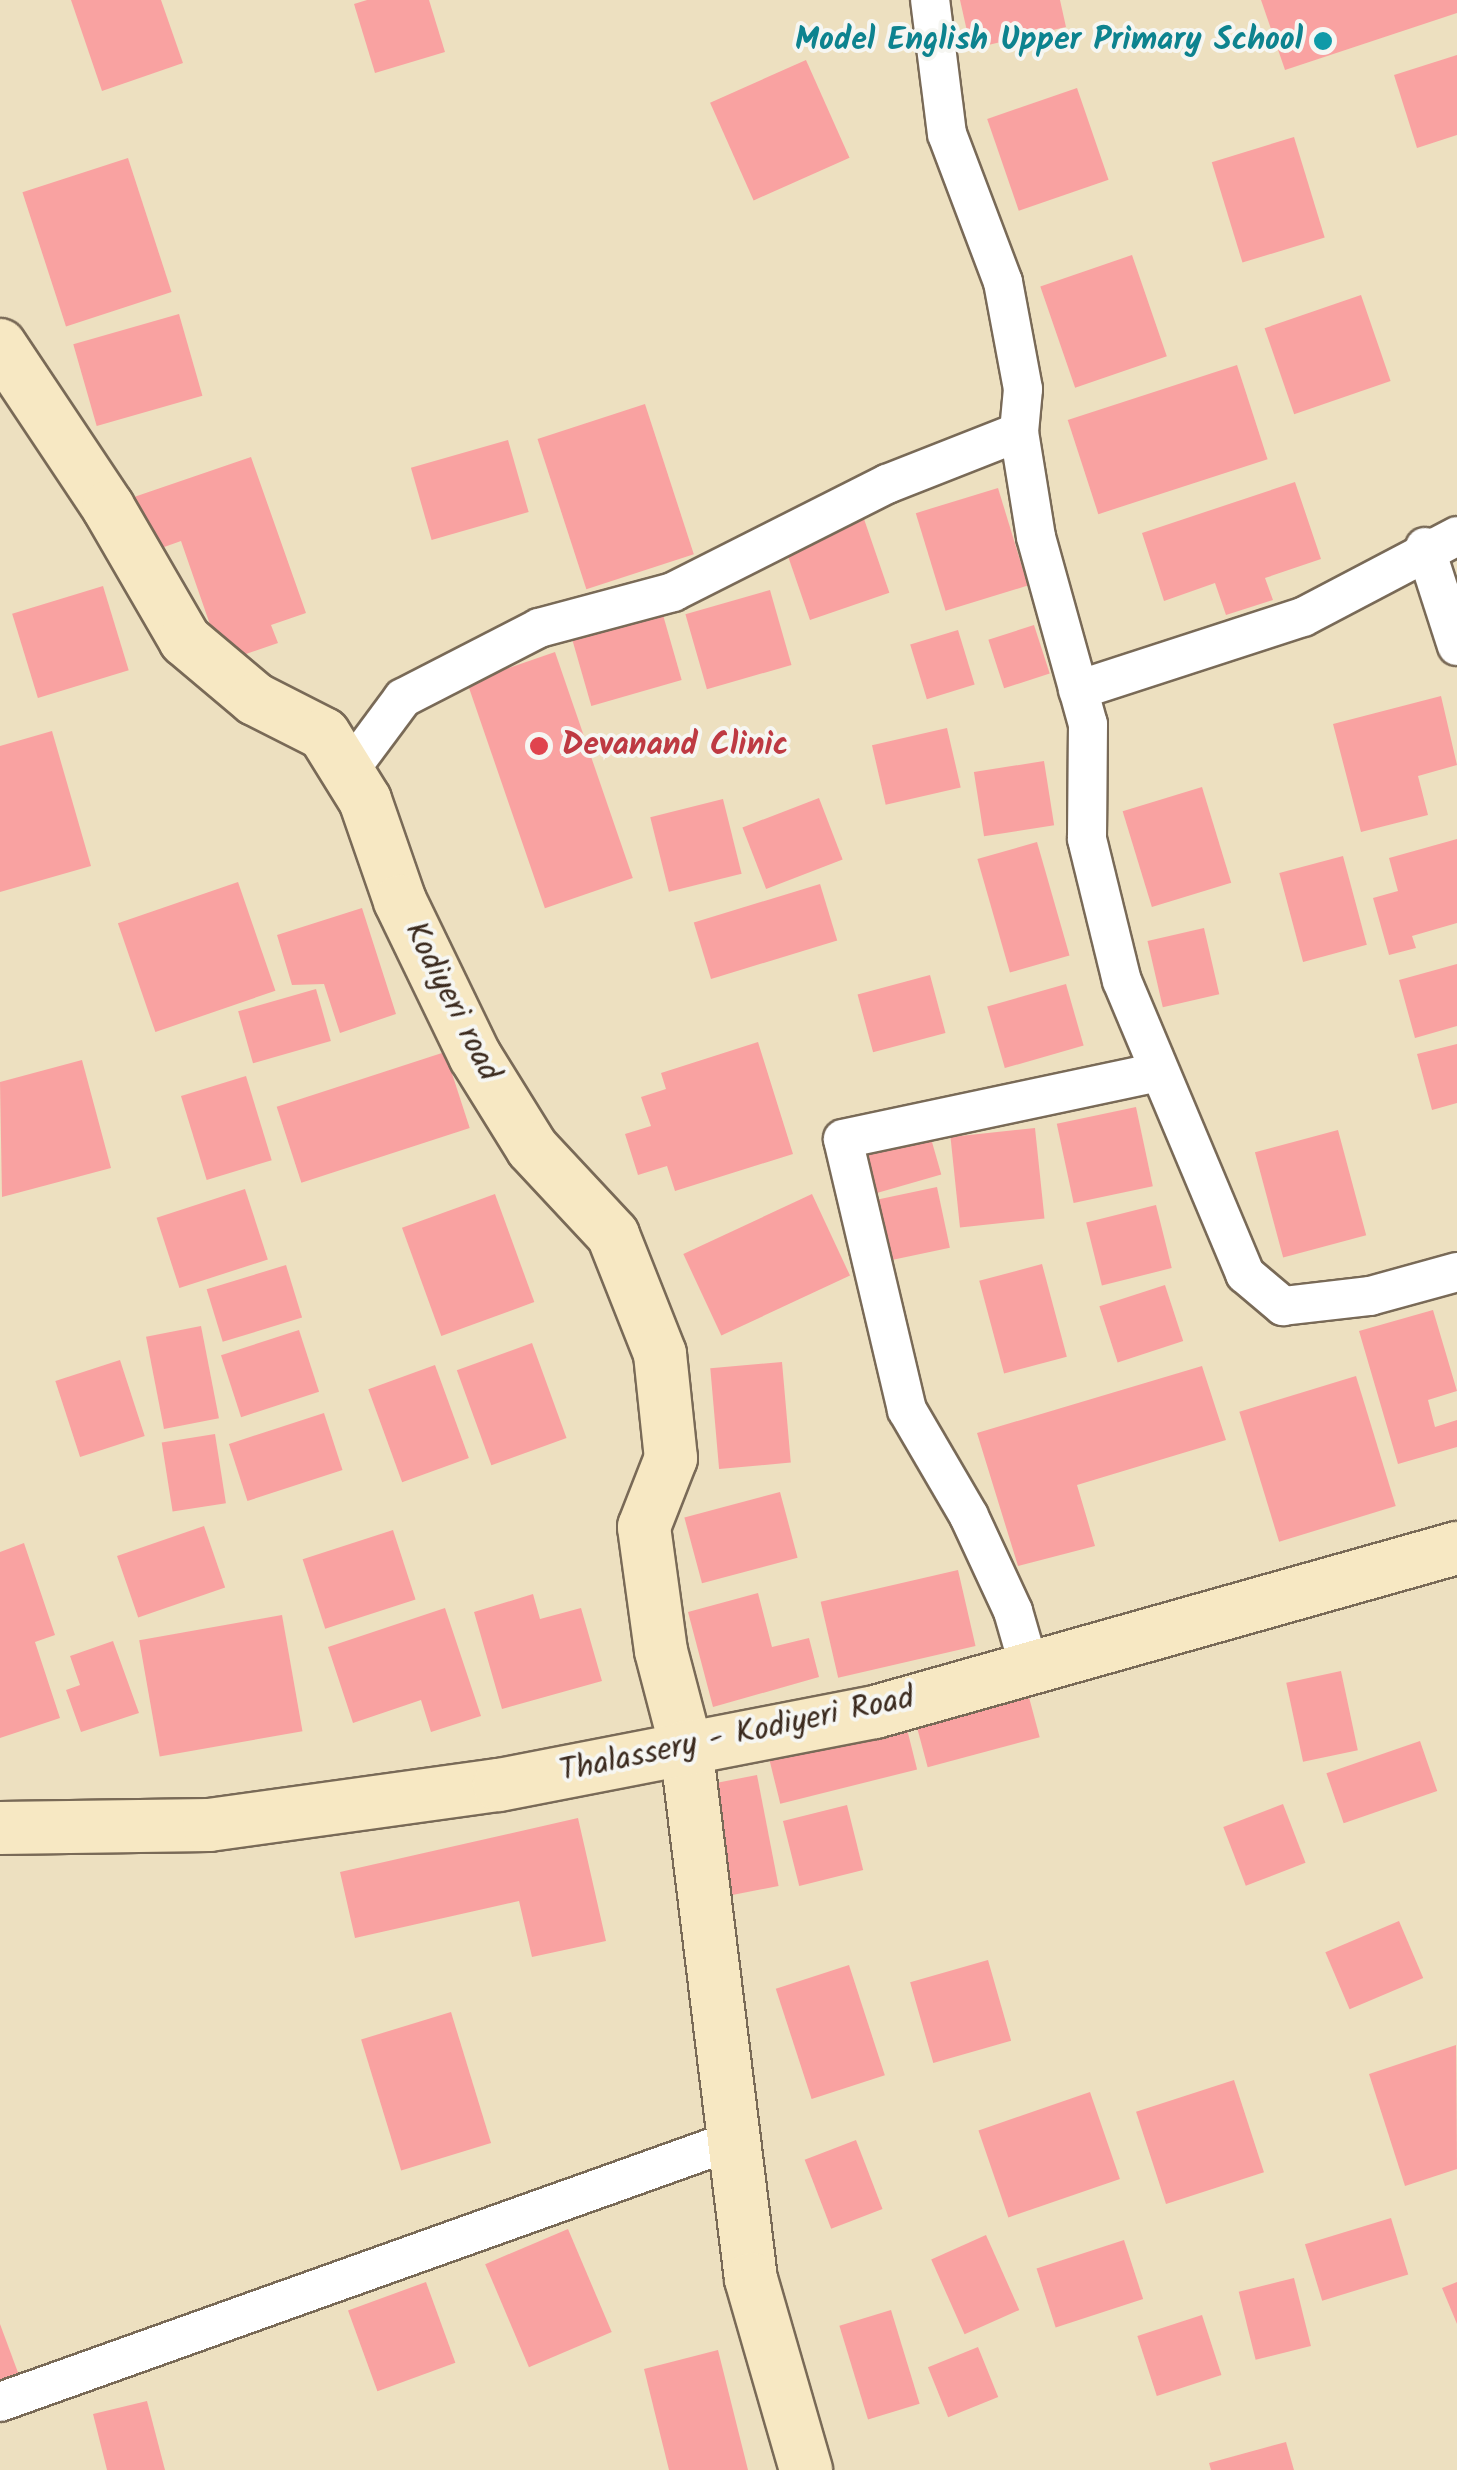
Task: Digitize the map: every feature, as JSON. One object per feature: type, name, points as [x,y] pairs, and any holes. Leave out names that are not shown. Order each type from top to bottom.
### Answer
[{"type":"street","points":[[930,0],[947,134],[1003,282],[1023,389],[1020,432],[1036,537],[1088,724],[1087,839],[1122,981],[1158,1072],[1216,1192],[1245,1274],[1282,1306],[1370,1296],[1457,1272]]},
{"type":"street","name":"Kodiyeri road","points":[[0,344],[185,640],[255,698],[324,734],[365,800],[400,901],[475,1056],[532,1148],[613,1236],[660,1354],[671,1458],[644,1527],[661,1651],[686,1746],[750,2279],[806,2470]]},
{"type":"street","points":[[348,772],[403,698],[539,628],[673,592],[886,484],[1020,432]]},
{"type":"street","points":[[1078,690],[1302,617],[1441,542],[1457,646]]},
{"type":"street","points":[[1030,1670],[1013,1611],[969,1516],[907,1410],[843,1140],[1158,1072]]},
{"type":"street","name":"Thalassery - Kodiyeri Road","points":[[0,1828],[208,1824],[499,1785],[875,1712],[1457,1548]]},
{"type":"street","points":[[0,2402],[734,2140]]},
{"type":"building","points":[[71,0],[161,0],[183,63],[102,91]]},
{"type":"building","points":[[367,0],[429,0],[445,52],[375,73],[354,4]]},
{"type":"building","points":[[960,0],[1060,0],[1066,27],[971,49]]},
{"type":"building","name":"Model English Upper Primary School","points":[[1261,0],[1457,0],[1457,13],[1285,70]]},
{"type":"building","points":[[1457,55],[1457,135],[1417,148],[1394,75]]},
{"type":"building","points":[[806,60],[850,158],[754,200],[710,103]]},
{"type":"building","points":[[1077,88],[1109,180],[1019,211],[987,119]]},
{"type":"building","points":[[1294,137],[1325,237],[1242,263],[1212,162]]},
{"type":"building","points":[[128,158],[172,292],[66,326],[22,192]]},
{"type":"building","points":[[1132,255],[1167,356],[1075,388],[1040,287]]},
{"type":"building","points":[[1361,295],[1391,381],[1294,414],[1265,328]]},
{"type":"building","points":[[179,314],[202,396],[97,426],[73,344]]},
{"type":"building","points":[[1237,365],[1268,459],[1098,514],[1068,420]]},
{"type":"building","points":[[645,404],[694,554],[586,589],[538,439]]},
{"type":"building","points":[[508,440],[529,512],[432,540],[411,468]]},
{"type":"building","points":[[251,457],[306,613],[271,625],[278,643],[223,662],[181,541],[153,551],[134,497]]},
{"type":"building","points":[[1295,482],[1321,559],[1265,578],[1273,600],[1226,615],[1215,583],[1164,601],[1142,533]]},
{"type":"building","points":[[998,488],[1028,586],[946,611],[916,513]]},
{"type":"building","points":[[864,519],[889,593],[810,620],[785,546]]},
{"type":"building","points":[[103,586],[129,670],[38,698],[12,614]]},
{"type":"building","points":[[770,590],[791,665],[707,689],[685,614]]},
{"type":"building","points":[[661,608],[682,680],[591,706],[571,634]]},
{"type":"building","points":[[1034,625],[1050,674],[1004,688],[988,640]]},
{"type":"building","points":[[958,630],[975,685],[927,699],[910,645]]},
{"type":"building","points":[[555,652],[633,878],[545,908],[467,682]]},
{"type":"building","points":[[1441,696],[1457,765],[1418,776],[1428,815],[1361,832],[1333,724]]},
{"type":"building","points":[[947,728],[961,787],[886,805],[872,745]]},
{"type":"building","points":[[52,731],[91,866],[0,892],[0,746]]},
{"type":"building","points":[[1044,761],[1054,825],[984,836],[974,772]]},
{"type":"building","points":[[1202,787],[1231,883],[1152,907],[1123,811]]},
{"type":"building","points":[[819,798],[843,860],[766,889],[742,827]]},
{"type":"building","points":[[723,799],[742,874],[669,892],[650,817]]},
{"type":"building","points":[[1457,839],[1457,923],[1412,936],[1416,948],[1389,955],[1373,898],[1398,891],[1389,858]]},
{"type":"building","points":[[1037,842],[1070,955],[1010,973],[977,859]]},
{"type":"building","points":[[1343,856],[1367,945],[1303,962],[1279,873]]},
{"type":"building","points":[[238,882],[275,991],[155,1032],[118,923]]},
{"type":"building","points":[[820,884],[837,940],[711,979],[694,923]]},
{"type":"building","points":[[362,908],[396,1014],[340,1033],[324,984],[292,985],[277,935]]},
{"type":"building","points":[[1204,928],[1219,994],[1163,1007],[1147,941]]},
{"type":"building","points":[[1457,964],[1457,1026],[1415,1038],[1399,980]]},
{"type":"building","points":[[930,975],[946,1033],[873,1052],[858,994]]},
{"type":"building","points":[[1066,984],[1084,1046],[1005,1068],[987,1007]]},
{"type":"building","points":[[316,989],[331,1041],[253,1063],[238,1011]]},
{"type":"building","points":[[758,1042],[793,1154],[675,1191],[667,1166],[638,1175],[625,1134],[651,1126],[641,1097],[666,1089],[661,1073]]},
{"type":"building","points":[[1457,1044],[1457,1103],[1432,1110],[1417,1054]]},
{"type":"building","points":[[445,1052],[470,1128],[301,1183],[277,1107]]},
{"type":"building","points":[[82,1060],[111,1168],[2,1197],[0,1082]]},
{"type":"building","points":[[246,1076],[272,1160],[207,1180],[181,1096]]},
{"type":"building","points":[[1136,1107],[1153,1186],[1074,1203],[1057,1124]]},
{"type":"building","points":[[1035,1128],[1045,1219],[960,1227],[950,1137]]},
{"type":"building","points":[[1338,1130],[1366,1235],[1283,1258],[1255,1152]]},
{"type":"building","points":[[930,1135],[941,1174],[877,1193],[866,1153]]},
{"type":"building","points":[[937,1187],[950,1248],[888,1261],[875,1200]]},
{"type":"building","points":[[245,1189],[268,1259],[179,1288],[157,1218]]},
{"type":"building","points":[[495,1194],[534,1302],[441,1336],[402,1228]]},
{"type":"building","points":[[812,1194],[850,1276],[721,1336],[683,1254]]},
{"type":"building","points":[[1156,1205],[1172,1268],[1102,1285],[1086,1222]]},
{"type":"building","points":[[1042,1264],[1067,1357],[1004,1374],[979,1281]]},
{"type":"building","points":[[286,1265],[302,1318],[223,1342],[207,1289]]},
{"type":"building","points":[[1165,1285],[1183,1341],[1118,1362],[1099,1306]]},
{"type":"building","points":[[1433,1310],[1457,1391],[1428,1400],[1435,1427],[1457,1420],[1457,1447],[1398,1464],[1359,1331]]},
{"type":"building","points":[[201,1326],[219,1418],[164,1429],[146,1337]]},
{"type":"building","points":[[299,1330],[319,1392],[241,1417],[221,1355]]},
{"type":"building","points":[[532,1343],[567,1438],[491,1465],[457,1370]]},
{"type":"building","points":[[120,1360],[145,1436],[80,1457],[55,1381]]},
{"type":"building","points":[[782,1362],[791,1463],[719,1469],[710,1368]]},
{"type":"building","points":[[435,1365],[469,1458],[402,1482],[368,1389]]},
{"type":"building","points":[[1202,1366],[1226,1440],[1077,1485],[1095,1546],[1018,1566],[977,1433]]},
{"type":"building","points":[[1356,1376],[1396,1506],[1279,1542],[1239,1412]]},
{"type":"building","points":[[324,1413],[343,1470],[247,1501],[229,1444]]},
{"type":"building","points":[[215,1434],[226,1503],[173,1512],[162,1442]]},
{"type":"building","points":[[780,1492],[798,1558],[702,1583],[684,1518]]},
{"type":"building","points":[[204,1526],[225,1587],[138,1617],[117,1556]]},
{"type":"building","points":[[393,1530],[416,1599],[325,1629],[303,1559]]},
{"type":"building","points":[[24,1543],[55,1635],[35,1642],[60,1718],[0,1738],[0,1552]]},
{"type":"building","points":[[958,1570],[976,1646],[838,1678],[821,1602]]},
{"type":"building","points":[[758,1593],[772,1647],[809,1638],[819,1677],[713,1707],[688,1612]]},
{"type":"building","points":[[533,1594],[540,1619],[581,1608],[602,1681],[502,1709],[474,1612]]},
{"type":"building","points":[[445,1608],[481,1716],[431,1732],[421,1700],[353,1723],[328,1647]]},
{"type":"building","points":[[282,1615],[302,1731],[160,1756],[139,1640]]},
{"type":"building","points":[[113,1641],[139,1713],[81,1732],[66,1690],[80,1685],[70,1656]]},
{"type":"building","points":[[1341,1671],[1358,1750],[1303,1762],[1286,1683]]},
{"type":"building","points":[[1026,1686],[1040,1737],[928,1767],[914,1716]]},
{"type":"building","points":[[905,1721],[917,1770],[780,1804],[768,1755]]},
{"type":"building","points":[[1420,1741],[1437,1791],[1344,1823],[1326,1773]]},
{"type":"building","points":[[757,1775],[779,1886],[728,1896],[707,1785]]},
{"type":"building","points":[[1283,1804],[1306,1863],[1246,1886],[1223,1827]]},
{"type":"building","points":[[847,1805],[863,1870],[799,1886],[783,1821]]},
{"type":"building","points":[[578,1818],[606,1941],[532,1957],[519,1901],[355,1938],[340,1872]]},
{"type":"building","points":[[1399,1921],[1423,1978],[1350,2009],[1325,1952]]},
{"type":"building","points":[[988,1960],[1011,2041],[933,2063],[910,1982]]},
{"type":"building","points":[[849,1965],[885,2075],[812,2099],[776,1989]]},
{"type":"building","points":[[451,2012],[491,2143],[401,2170],[361,2039]]},
{"type":"building","points":[[1456,2045],[1457,2169],[1405,2186],[1369,2074]]},
{"type":"building","points":[[1234,2080],[1264,2172],[1166,2204],[1136,2112]]},
{"type":"building","points":[[1090,2092],[1120,2179],[1008,2217],[978,2130]]},
{"type":"building","points":[[856,2140],[883,2209],[831,2229],[805,2160]]},
{"type":"building","points":[[1391,2218],[1408,2274],[1322,2301],[1305,2244]]},
{"type":"building","points":[[568,2229],[612,2332],[529,2367],[485,2264]]},
{"type":"building","points":[[986,2235],[1019,2310],[965,2334],[931,2259]]},
{"type":"building","points":[[1124,2240],[1143,2299],[1056,2327],[1037,2268]]},
{"type":"building","points":[[1294,2278],[1311,2346],[1256,2360],[1239,2292]]},
{"type":"building","points":[[426,2282],[455,2363],[377,2391],[348,2310]]},
{"type":"building","points":[[1457,2282],[1457,2324],[1442,2288]]},
{"type":"building","points":[[891,2310],[920,2404],[868,2420],[839,2326]]},
{"type":"building","points":[[1202,2315],[1221,2375],[1157,2396],[1137,2336]]},
{"type":"building","points":[[0,2324],[20,2378],[0,2386]]},
{"type":"building","points":[[978,2347],[998,2397],[948,2417],[928,2367]]},
{"type":"building","points":[[718,2350],[748,2470],[669,2470],[644,2369]]},
{"type":"building","points":[[147,2401],[165,2470],[107,2470],[93,2414]]},
{"type":"building","points":[[1286,2442],[1294,2470],[1211,2470],[1209,2463]]},
{"type":"place","name":"Model English Upper Primary School","points":[[1323,41]]},
{"type":"place","name":"Devanand Clinic","points":[[539,746]]}]
